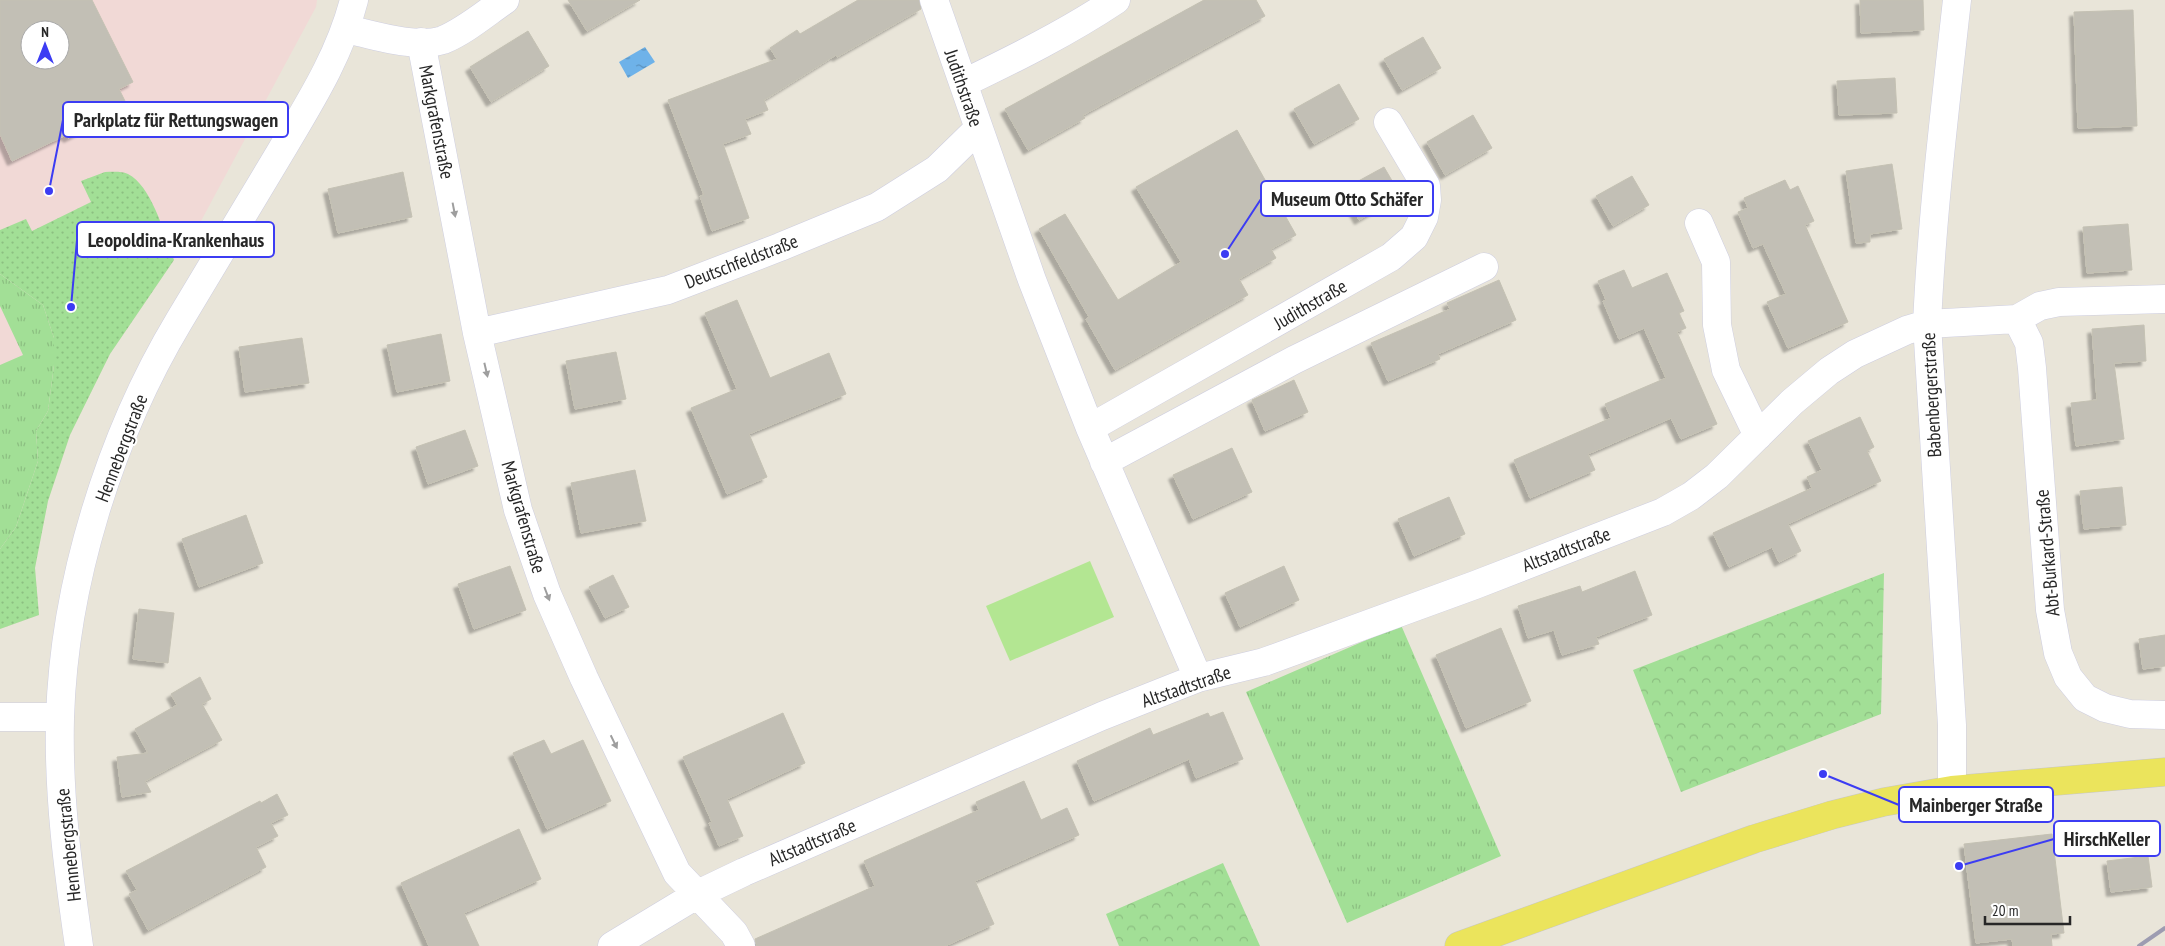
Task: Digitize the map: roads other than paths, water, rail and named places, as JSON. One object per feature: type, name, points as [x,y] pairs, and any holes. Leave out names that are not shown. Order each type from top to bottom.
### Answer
[{"type":"main road","points":[[1459,946],[1772,834],[1884,802],[1952,790],[2165,772]]},
{"type":"street","name":"Hennebergstraße","points":[[79,946],[64,831],[60,717],[63,677],[80,570],[105,482],[125,431],[160,356],[323,78],[346,28],[354,0]]},
{"type":"street","points":[[346,28],[392,40],[421,42],[442,40],[506,0]]},
{"type":"street","name":"Judithstraße","points":[[934,0],[1032,280],[1104,462],[1198,678]]},
{"type":"street","points":[[964,83],[1038,46],[1089,18],[1116,0]]},
{"type":"street","name":"Babenbergerstraße","points":[[1952,790],[1952,725],[1927,324],[1930,260],[1939,154],[1957,0]]},
{"type":"street","name":"Markgrafenstraße","points":[[421,42],[477,333],[518,510],[547,594],[584,678],[677,873],[734,933],[741,946]]},
{"type":"street","name":"Judithstraße","points":[[1090,428],[1391,258],[1414,237],[1424,217],[1427,200],[1426,186],[1388,122]]},
{"type":"street","name":"Deutschfeldstraße","points":[[477,333],[668,290],[780,247],[877,207],[937,169],[978,129]]},
{"type":"street","points":[[1699,223],[1716,262],[1717,325],[1726,370],[1758,436]]},
{"type":"street","points":[[1104,462],[1294,360],[1484,267]]},
{"type":"street","name":"Altstadtstraße","points":[[612,946],[698,894],[744,872],[1094,720],[1198,678],[1264,662],[1475,585],[1663,512],[1691,496],[1717,476],[1792,402],[1828,372],[1856,354],[1888,338],[1927,324],[2017,319],[2040,306],[2059,302],[2165,299]]},
{"type":"street","name":"Abt-Burkard-Straße","points":[[2017,319],[2029,342],[2050,610],[2058,653],[2068,677],[2085,698],[2105,708],[2130,714],[2165,715]]},
{"type":"street","points":[[0,717],[60,717]]},
{"type":"water","points":[[645,47],[655,62],[628,78],[619,62]]},
{"type":"railway","points":[[2139,946],[2165,928]]},
{"type":"place","name":"Parkplatz für Rettungswagen","points":[[49,191]]},
{"type":"place","name":"Museum Otto Schäfer","points":[[1225,254]]},
{"type":"place","name":"Leopoldina-Krankenhaus","points":[[71,307]]},
{"type":"place","name":"Mainberger Straße","points":[[1823,774]]},
{"type":"place","name":"HirschKeller","points":[[1959,866]]}]
